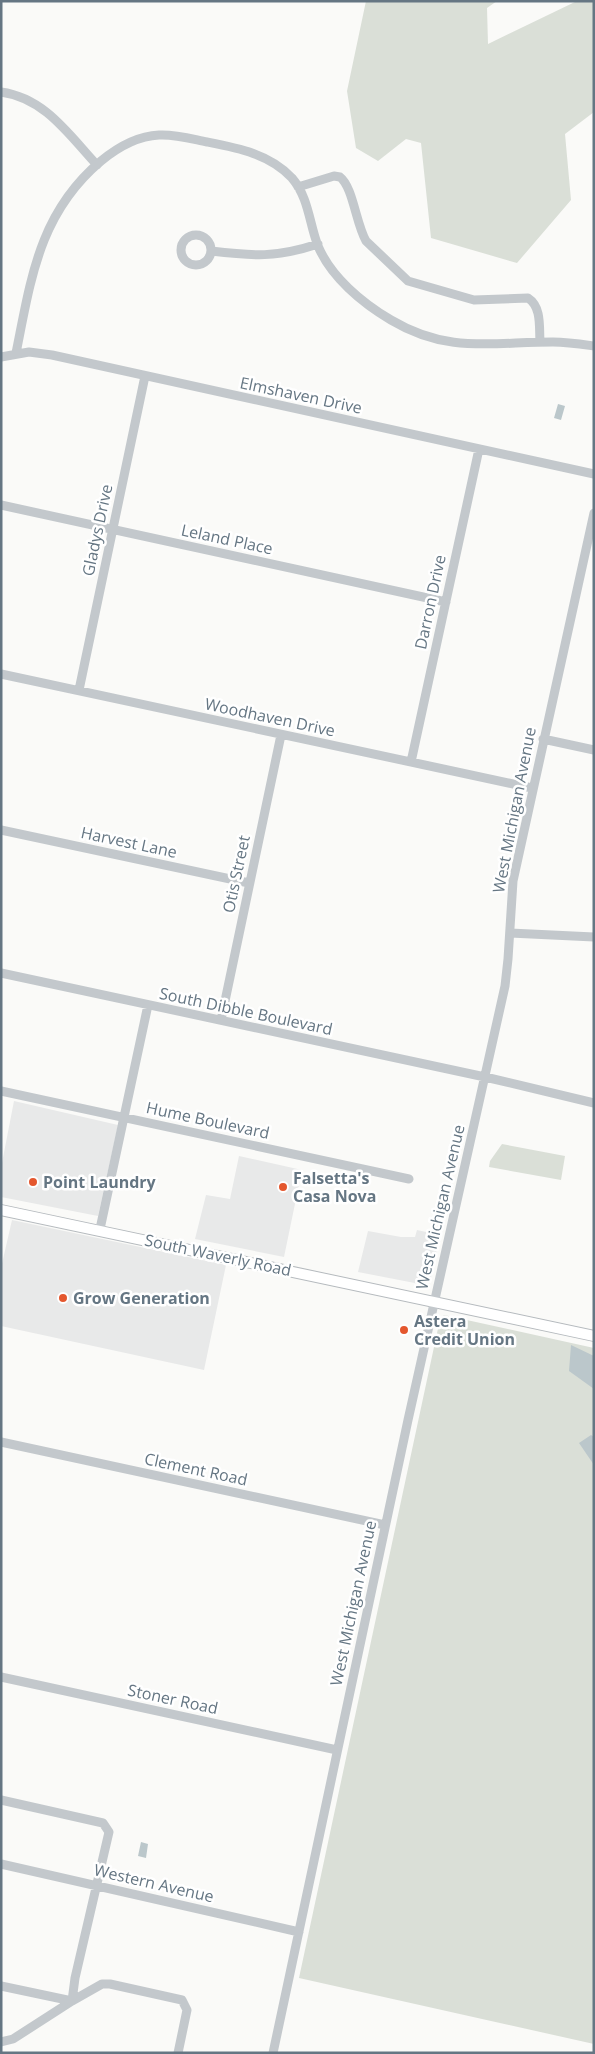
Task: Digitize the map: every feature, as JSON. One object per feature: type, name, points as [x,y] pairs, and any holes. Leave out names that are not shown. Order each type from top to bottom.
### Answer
[{"type":"main road","name":"South Waverly Road","points":[[1,1210],[100,1229],[594,1336]]},
{"type":"street","points":[[1,92],[28,99],[45,109],[97,165]]},
{"type":"street","points":[[16,353],[32,278],[42,242],[54,216],[66,199],[97,165],[115,150],[149,136],[171,135],[254,153],[274,164],[292,179],[306,201],[318,244],[326,261],[359,298],[393,322],[441,340],[468,345],[540,342],[594,346]]},
{"type":"street","points":[[298,187],[334,176],[340,177],[347,186],[361,233],[366,241],[408,281],[464,299],[528,298],[535,304],[538,313],[540,342]]},
{"type":"street","points":[[211,251],[259,256],[289,253],[318,244]]},
{"type":"street","name":"Elmshaven Drive","points":[[1,358],[16,353],[29,352],[52,355],[594,474]]},
{"type":"street","name":"Gladys Drive","points":[[79,690],[145,376]]},
{"type":"street","name":"Darron Drive","points":[[411,762],[479,449]]},
{"type":"street","name":"Leland Place","points":[[1,506],[446,602]]},
{"type":"street","name":"West Michigan Avenue","points":[[273,2053],[385,1525],[505,986],[513,881],[594,513]]},
{"type":"street","name":"Woodhaven Drive","points":[[1,674],[532,788]]},
{"type":"street","name":"Otis Street","points":[[221,1020],[281,734]]},
{"type":"street","points":[[543,740],[594,750]]},
{"type":"street","name":"Harvest Lane","points":[[1,830],[250,883]]},
{"type":"street","points":[[510,933],[594,937]]},
{"type":"street","name":"South Dibble Boulevard","points":[[1,973],[485,1077],[594,1103]]},
{"type":"street","points":[[100,1229],[148,1005]]},
{"type":"street","name":"Hume Boulevard","points":[[1,1091],[409,1179]]},
{"type":"street","name":"Clement Road","points":[[1,1442],[385,1525]]},
{"type":"street","name":"Stoner Road","points":[[1,1677],[337,1750]]},
{"type":"street","points":[[1,1800],[102,1823],[109,1832],[75,1978],[72,2002]]},
{"type":"street","name":"Western Avenue","points":[[1,1864],[299,1932]]},
{"type":"street","points":[[1,2042],[13,2040],[102,1984],[110,1984],[182,2000],[187,2010],[178,2053]]},
{"type":"street","points":[[1,1986],[72,2002]]},
{"type":"shaded area","points":[[366,1],[497,1],[487,8],[488,44],[577,1],[594,1],[594,112],[565,134],[571,200],[517,263],[431,238],[421,143],[406,139],[378,161],[356,148],[347,91]]},
{"type":"shaded area","points":[[558,404],[565,406],[561,420],[554,418]]},
{"type":"shaded area","points":[[14,1101],[118,1125],[98,1216],[1,1197],[1,1168]]},
{"type":"shaded area","points":[[502,1144],[565,1156],[561,1180],[489,1167],[490,1161]]},
{"type":"shaded area","points":[[239,1156],[302,1170],[284,1257],[195,1239],[206,1195],[230,1199]]},
{"type":"shaded area","points":[[12,1220],[226,1265],[204,1370],[1,1326],[1,1268]]},
{"type":"shaded area","points":[[417,1230],[440,1235],[430,1282],[425,1285],[358,1272],[368,1231],[401,1237],[415,1237]]},
{"type":"shaded area","points":[[444,1315],[594,1348],[594,2044],[299,1978],[440,1319]]},
{"type":"shaded area","points":[[571,1345],[594,1356],[594,1389],[569,1371]]},
{"type":"shaded area","points":[[591,1435],[594,1437],[594,1465],[579,1443]]},
{"type":"shaded area","points":[[141,1842],[148,1844],[146,1858],[138,1856]]},
{"type":"place","name":"Point Laundry","points":[[33,1182]]},
{"type":"place","name":"Falsetta's Casa Nova","points":[[283,1187]]},
{"type":"place","name":"Grow Generation","points":[[63,1298]]},
{"type":"place","name":"Astera Credit Union","points":[[404,1330]]}]
